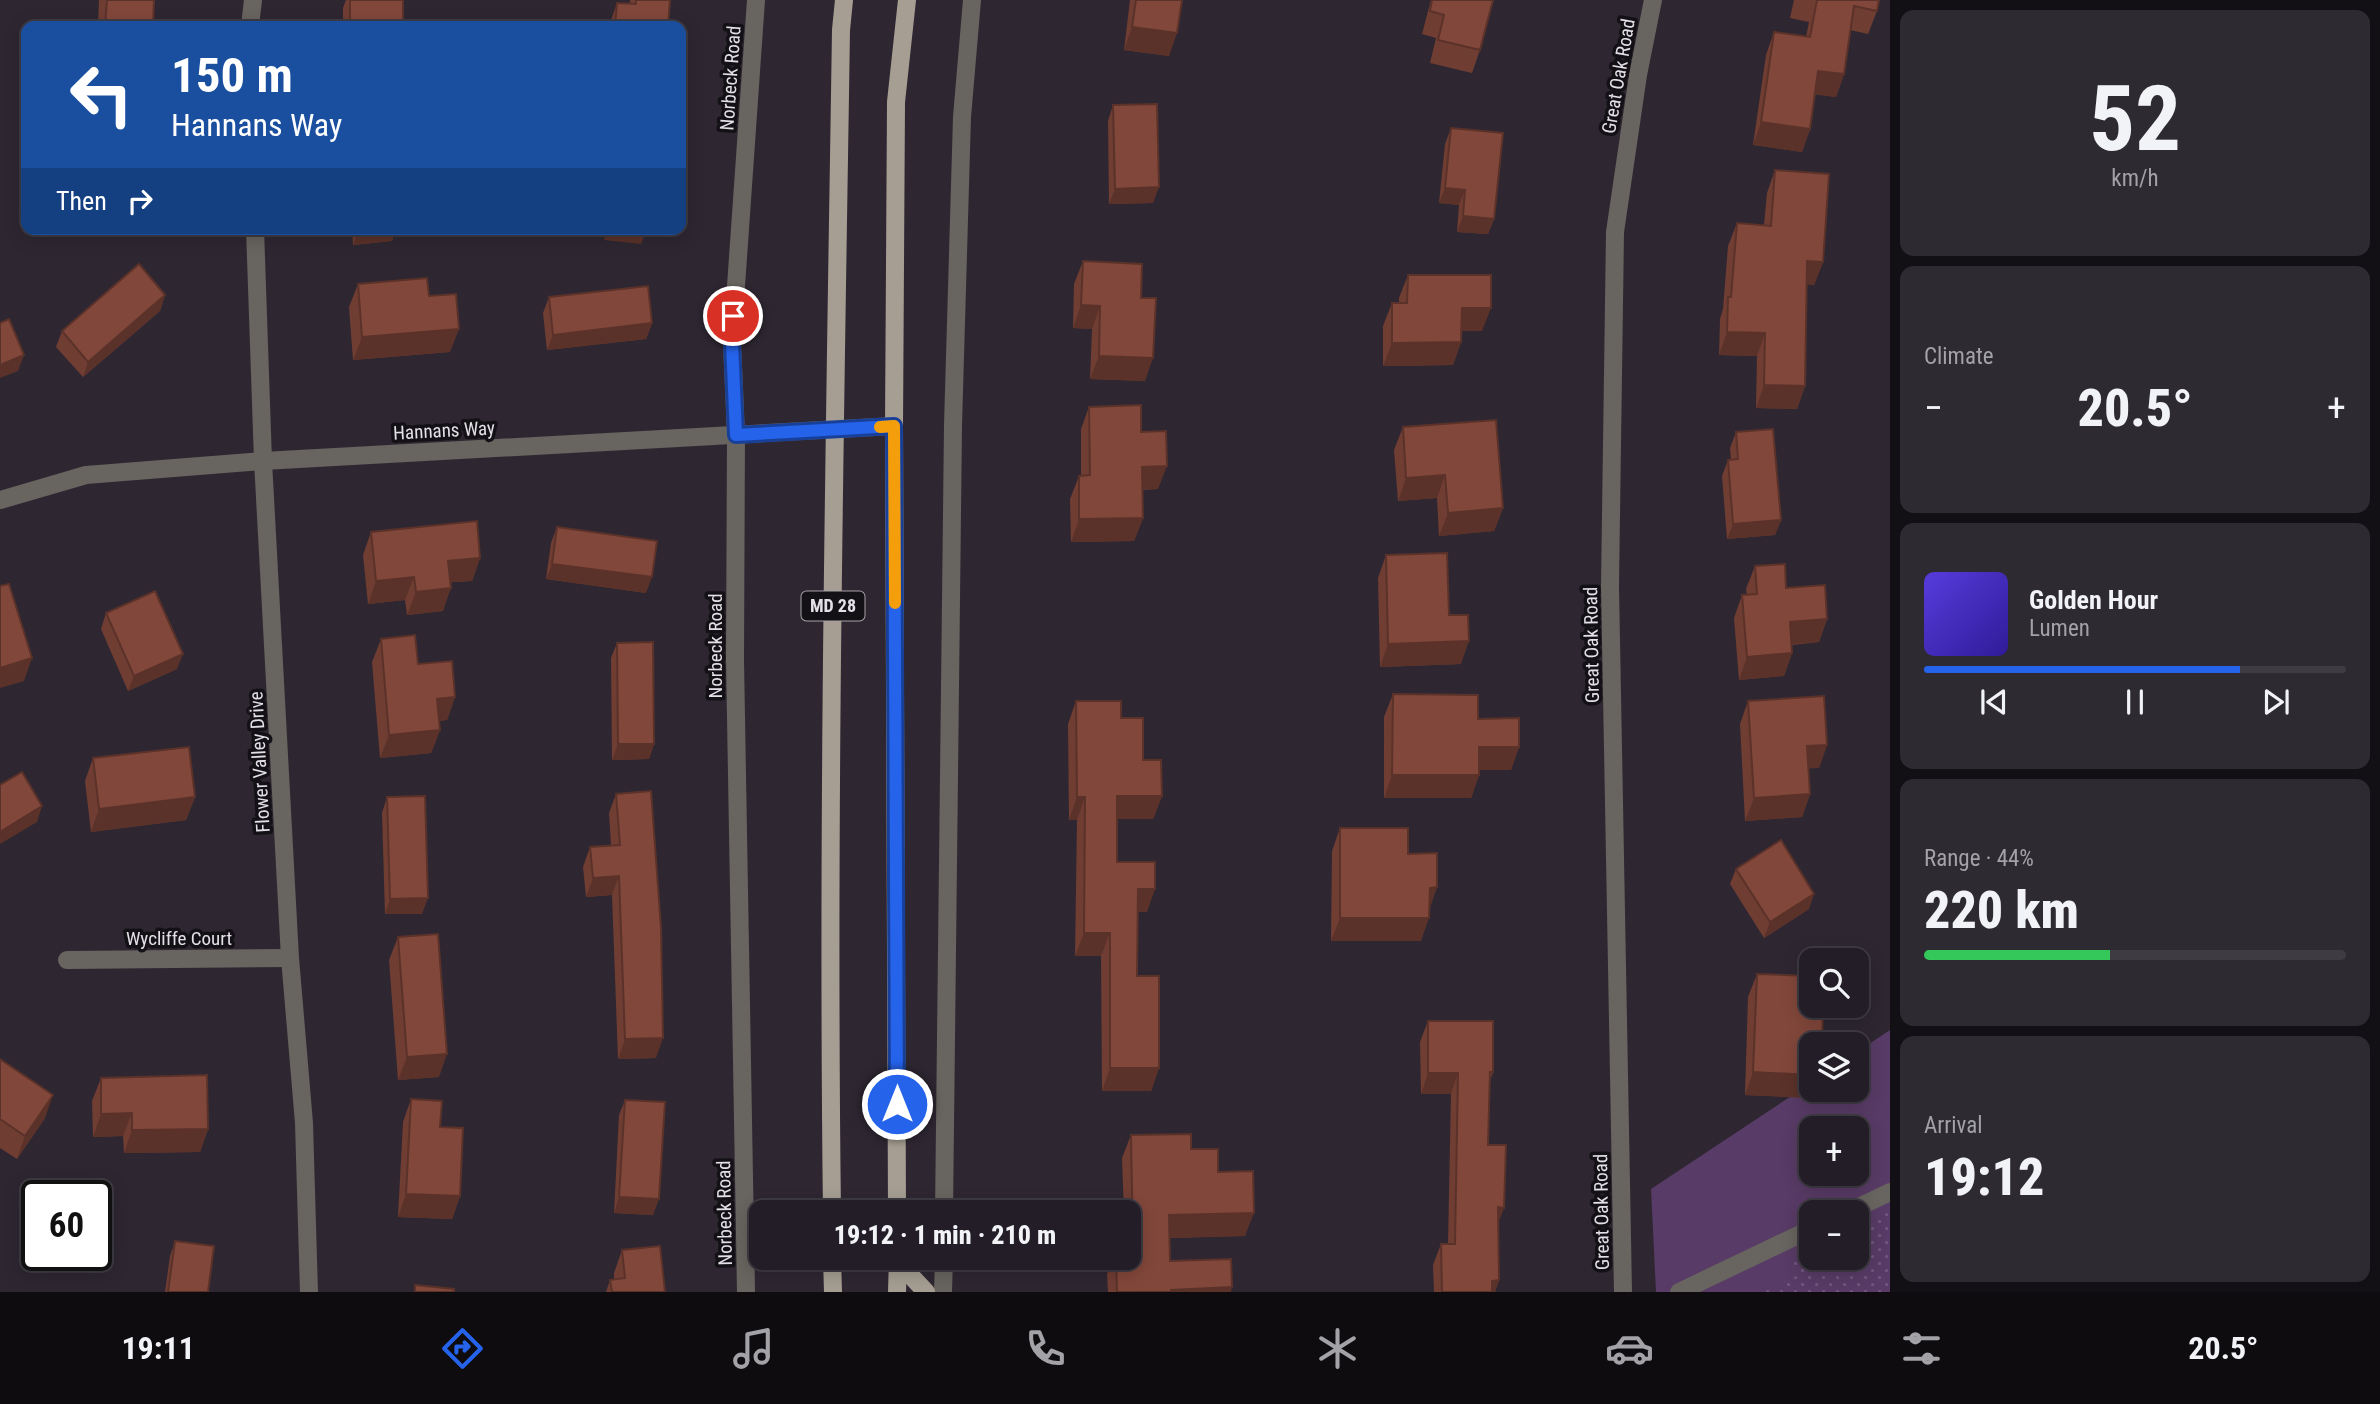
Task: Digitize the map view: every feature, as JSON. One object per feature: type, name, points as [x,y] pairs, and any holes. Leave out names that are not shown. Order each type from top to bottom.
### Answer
[{"type":"main road","name":"MD 28","points":[[832,1200],[830,911],[841,30],[844,0]]},
{"type":"main road","points":[[897,1200],[894,426],[896,102],[907,0]]},
{"type":"main road","points":[[832,1270],[833,1292]]},
{"type":"main road","points":[[897,1292],[898,1270]]},
{"type":"main road","points":[[907,1270],[926,1292]]},
{"type":"street","points":[[251,21],[253,0]]},
{"type":"street","name":"Norbeck Road","points":[[746,1292],[735,660],[736,435],[732,343],[756,0]]},
{"type":"street","points":[[944,1200],[953,425],[962,117],[972,0]]},
{"type":"street","name":"Great Oak Road","points":[[1623,1292],[1610,586],[1615,232],[1653,0]]},
{"type":"street","name":"Flower Valley Drive","points":[[255,235],[263,461],[290,958],[304,1123],[309,1292]]},
{"type":"street","name":"Hannans Way","points":[[0,500],[86,475],[263,461],[894,426]]},
{"type":"street","name":"Wycliffe Court","points":[[67,960],[290,958]]},
{"type":"street","points":[[1869,1202],[1890,1192]]},
{"type":"street","points":[[1679,1292],[1799,1235]]},
{"type":"street","points":[[943,1292],[944,1270]]},
{"type":"shaded area","points":[[1890,1030],[1890,1292],[1656,1292],[1651,1189],[1799,1091],[1799,1102],[1869,1102],[1869,1044]]},
{"type":"shaded area","points":[[1890,1211],[1890,1292],[1763,1292],[1795,1277],[1792,1258],[1799,1254],[1799,1270],[1869,1270],[1869,1221]]},
{"type":"building","points":[[107,0],[154,0],[153,21],[105,21]]},
{"type":"building","points":[[350,0],[403,0],[403,21],[350,21]]},
{"type":"building","points":[[636,0],[670,0],[668,21],[615,21],[617,3],[636,4]]},
{"type":"building","points":[[1136,0],[1182,0],[1177,33],[1132,27]]},
{"type":"building","points":[[1432,0],[1493,0],[1480,50],[1438,40],[1444,15],[1430,11]]},
{"type":"building","points":[[1817,0],[1879,0],[1877,11],[1854,6],[1844,74],[1818,71],[1810,129],[1761,122],[1774,32],[1810,37]]},
{"type":"building","points":[[1157,104],[1159,187],[1115,189],[1113,105]]},
{"type":"building","points":[[1451,128],[1503,133],[1494,219],[1463,216],[1465,190],[1445,188]]},
{"type":"building","points":[[1775,170],[1829,174],[1823,262],[1807,261],[1805,386],[1764,385],[1765,333],[1727,332],[1728,297],[1731,297],[1737,223],[1771,226]]},
{"type":"building","points":[[1083,261],[1142,264],[1141,298],[1156,298],[1153,358],[1099,356],[1100,306],[1081,305]]},
{"type":"building","points":[[139,264],[165,295],[88,362],[62,331]]},
{"type":"building","points":[[1408,275],[1491,275],[1491,308],[1462,308],[1461,342],[1392,343],[1392,303],[1407,303]]},
{"type":"building","points":[[427,278],[429,296],[456,294],[459,329],[362,337],[358,284]]},
{"type":"building","points":[[648,286],[652,323],[553,335],[549,297]]},
{"type":"building","points":[[9,319],[24,355],[0,365],[0,323]]},
{"type":"building","points":[[1141,405],[1141,432],[1166,431],[1167,466],[1142,467],[1143,518],[1079,519],[1079,476],[1090,475],[1089,407]]},
{"type":"building","points":[[1496,420],[1503,508],[1448,513],[1445,475],[1406,478],[1403,427]]},
{"type":"building","points":[[1773,429],[1781,520],[1733,524],[1728,460],[1738,459],[1736,432]]},
{"type":"building","points":[[477,521],[480,558],[448,561],[451,588],[416,592],[414,577],[376,581],[371,532]]},
{"type":"building","points":[[557,527],[657,541],[652,577],[552,564]]},
{"type":"building","points":[[1447,553],[1449,615],[1468,615],[1469,641],[1388,644],[1386,555]]},
{"type":"building","points":[[1785,564],[1786,588],[1825,585],[1827,619],[1790,622],[1792,653],[1747,657],[1742,595],[1757,594],[1755,566]]},
{"type":"building","points":[[9,584],[32,658],[0,668],[0,586]]},
{"type":"building","points":[[155,591],[183,654],[134,676],[106,613]]},
{"type":"building","points":[[415,635],[418,664],[452,661],[455,697],[437,699],[440,730],[389,735],[381,639]]},
{"type":"building","points":[[653,642],[654,744],[618,744],[617,643]]},
{"type":"building","points":[[1393,694],[1478,695],[1478,719],[1519,718],[1519,747],[1479,747],[1479,775],[1392,775]]},
{"type":"building","points":[[1824,696],[1827,745],[1807,746],[1810,794],[1754,798],[1748,701]]},
{"type":"building","points":[[1076,701],[1121,701],[1121,718],[1143,718],[1143,760],[1161,760],[1162,796],[1117,796],[1117,862],[1155,862],[1155,889],[1138,889],[1137,976],[1159,976],[1159,1068],[1110,1068],[1110,933],[1084,933],[1085,797],[1077,797]]},
{"type":"building","points":[[189,747],[195,797],[99,809],[93,758]]},
{"type":"building","points":[[22,772],[42,806],[0,832],[0,785]]},
{"type":"building","points":[[651,791],[661,928],[663,1038],[625,1039],[619,876],[593,878],[590,847],[620,845],[616,794]]},
{"type":"building","points":[[425,796],[428,898],[390,899],[387,797]]},
{"type":"building","points":[[1340,828],[1408,828],[1408,854],[1437,853],[1437,887],[1430,888],[1429,918],[1340,918]]},
{"type":"building","points":[[1781,840],[1814,894],[1770,922],[1736,869]]},
{"type":"building","points":[[438,934],[447,1054],[407,1057],[398,937]]},
{"type":"building","points":[[1757,974],[1799,976],[1799,1018],[1823,1018],[1822,1032],[1799,1032],[1799,1074],[1753,1072]]},
{"type":"building","points":[[1428,1021],[1493,1021],[1488,1145],[1506,1145],[1504,1208],[1498,1207],[1499,1280],[1492,1281],[1492,1292],[1442,1292],[1441,1244],[1455,1244],[1458,1073],[1428,1073]]},
{"type":"building","points":[[0,1059],[53,1095],[25,1136],[0,1119]]},
{"type":"building","points":[[207,1075],[208,1129],[132,1130],[132,1113],[101,1114],[101,1078]]},
{"type":"building","points":[[411,1099],[442,1101],[440,1127],[463,1128],[460,1196],[406,1194]]},
{"type":"building","points":[[625,1100],[665,1102],[659,1199],[619,1197]]},
{"type":"building","points":[[1191,1134],[1191,1149],[1218,1149],[1218,1172],[1253,1171],[1254,1213],[1169,1215],[1170,1261],[1231,1259],[1232,1287],[1171,1292],[1117,1292],[1116,1270],[1141,1270],[1141,1200],[1132,1200],[1131,1135]]},
{"type":"building","points":[[175,1241],[214,1246],[208,1292],[168,1292]]},
{"type":"building","points":[[660,1246],[665,1292],[612,1292],[610,1280],[625,1278],[622,1250]]},
{"type":"building","points":[[415,1285],[454,1289],[454,1292],[415,1292]]},
{"type":"slow traffic","points":[[880,427],[894,426],[895,603]]},
{"type":"route","points":[[733,316],[736,435],[894,426],[897,1104]]}]
